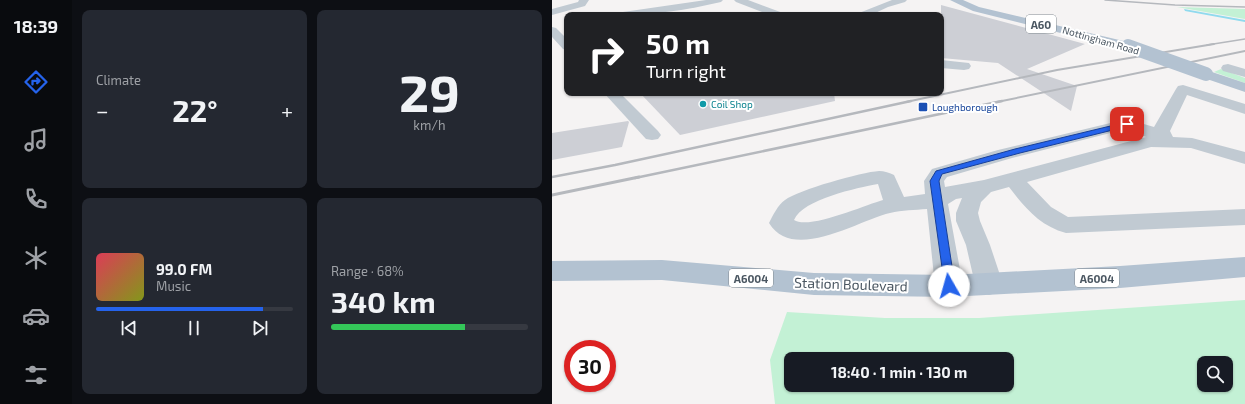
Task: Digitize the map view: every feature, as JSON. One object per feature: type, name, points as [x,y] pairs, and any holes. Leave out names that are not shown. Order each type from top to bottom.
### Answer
[{"type":"main road","name":"Nottingham Road","points":[[955,0],[988,12],[1128,46],[1245,88]]},
{"type":"main road","name":"Station Boulevard","points":[[552,272],[570,270],[662,270],[814,284],[949,286],[1120,277],[1245,267]]},
{"type":"street","points":[[552,4],[556,0]]},
{"type":"street","points":[[552,12],[582,4],[584,0]]},
{"type":"street","points":[[646,12],[692,6],[718,0]]},
{"type":"street","points":[[739,0],[771,12]]},
{"type":"street","points":[[870,12],[901,0]]},
{"type":"street","points":[[554,28],[564,42]]},
{"type":"street","points":[[944,64],[964,66]]},
{"type":"street","points":[[1228,68],[1245,73]]},
{"type":"street","points":[[1166,141],[1161,131],[1183,89],[1245,109]]},
{"type":"street","points":[[615,96],[652,135]]},
{"type":"street","points":[[949,286],[938,200],[934,181],[939,172],[1127,124],[1146,130],[1166,141]]},
{"type":"street","points":[[896,204],[938,200],[950,193],[984,187],[1150,142],[1166,141],[1192,143],[1245,158]]},
{"type":"street","points":[[1041,145],[1066,151],[1083,159]]},
{"type":"street","points":[[1019,177],[1026,195],[1049,217],[1066,225],[1245,218]]},
{"type":"street","points":[[984,187],[970,200],[967,214],[968,221],[978,245],[988,284]]},
{"type":"green space","points":[[1177,7],[1245,9],[1245,19]]},
{"type":"green space","points":[[1221,69],[1245,78],[1245,83],[1214,72]]},
{"type":"green space","points":[[1245,300],[1245,404],[775,404],[770,360],[787,312],[885,318],[979,318]]},
{"type":"building","points":[[941,5],[1085,44],[1027,69],[1077,86],[1071,111],[998,63],[944,58],[944,12],[941,12]]},
{"type":"building","name":"Coil Shop","points":[[643,96],[834,96],[835,101],[680,135]]},
{"type":"building","points":[[628,121],[622,147],[552,160],[552,133]]},
{"type":"waterway","points":[[1185,10],[1245,21]]},
{"type":"railway","points":[[1105,0],[1175,5],[1245,7]]},
{"type":"railway","points":[[1207,45],[1245,39]]},
{"type":"railway","points":[[944,94],[1057,70],[1214,44]]},
{"type":"railway","points":[[997,102],[1245,51]]},
{"type":"railway","points":[[906,102],[934,96]]},
{"type":"railway","points":[[552,177],[615,165],[911,101]]},
{"type":"railway","points":[[635,178],[1002,101]]},
{"type":"railway","points":[[552,195],[639,177]]},
{"type":"place","name":"Coil Shop","points":[[703,104]]},
{"type":"place","name":"Loughborough","points":[[923,107]]},
{"type":"route","points":[[949,286],[945,246],[934,181],[939,172],[1127,124]]}]
